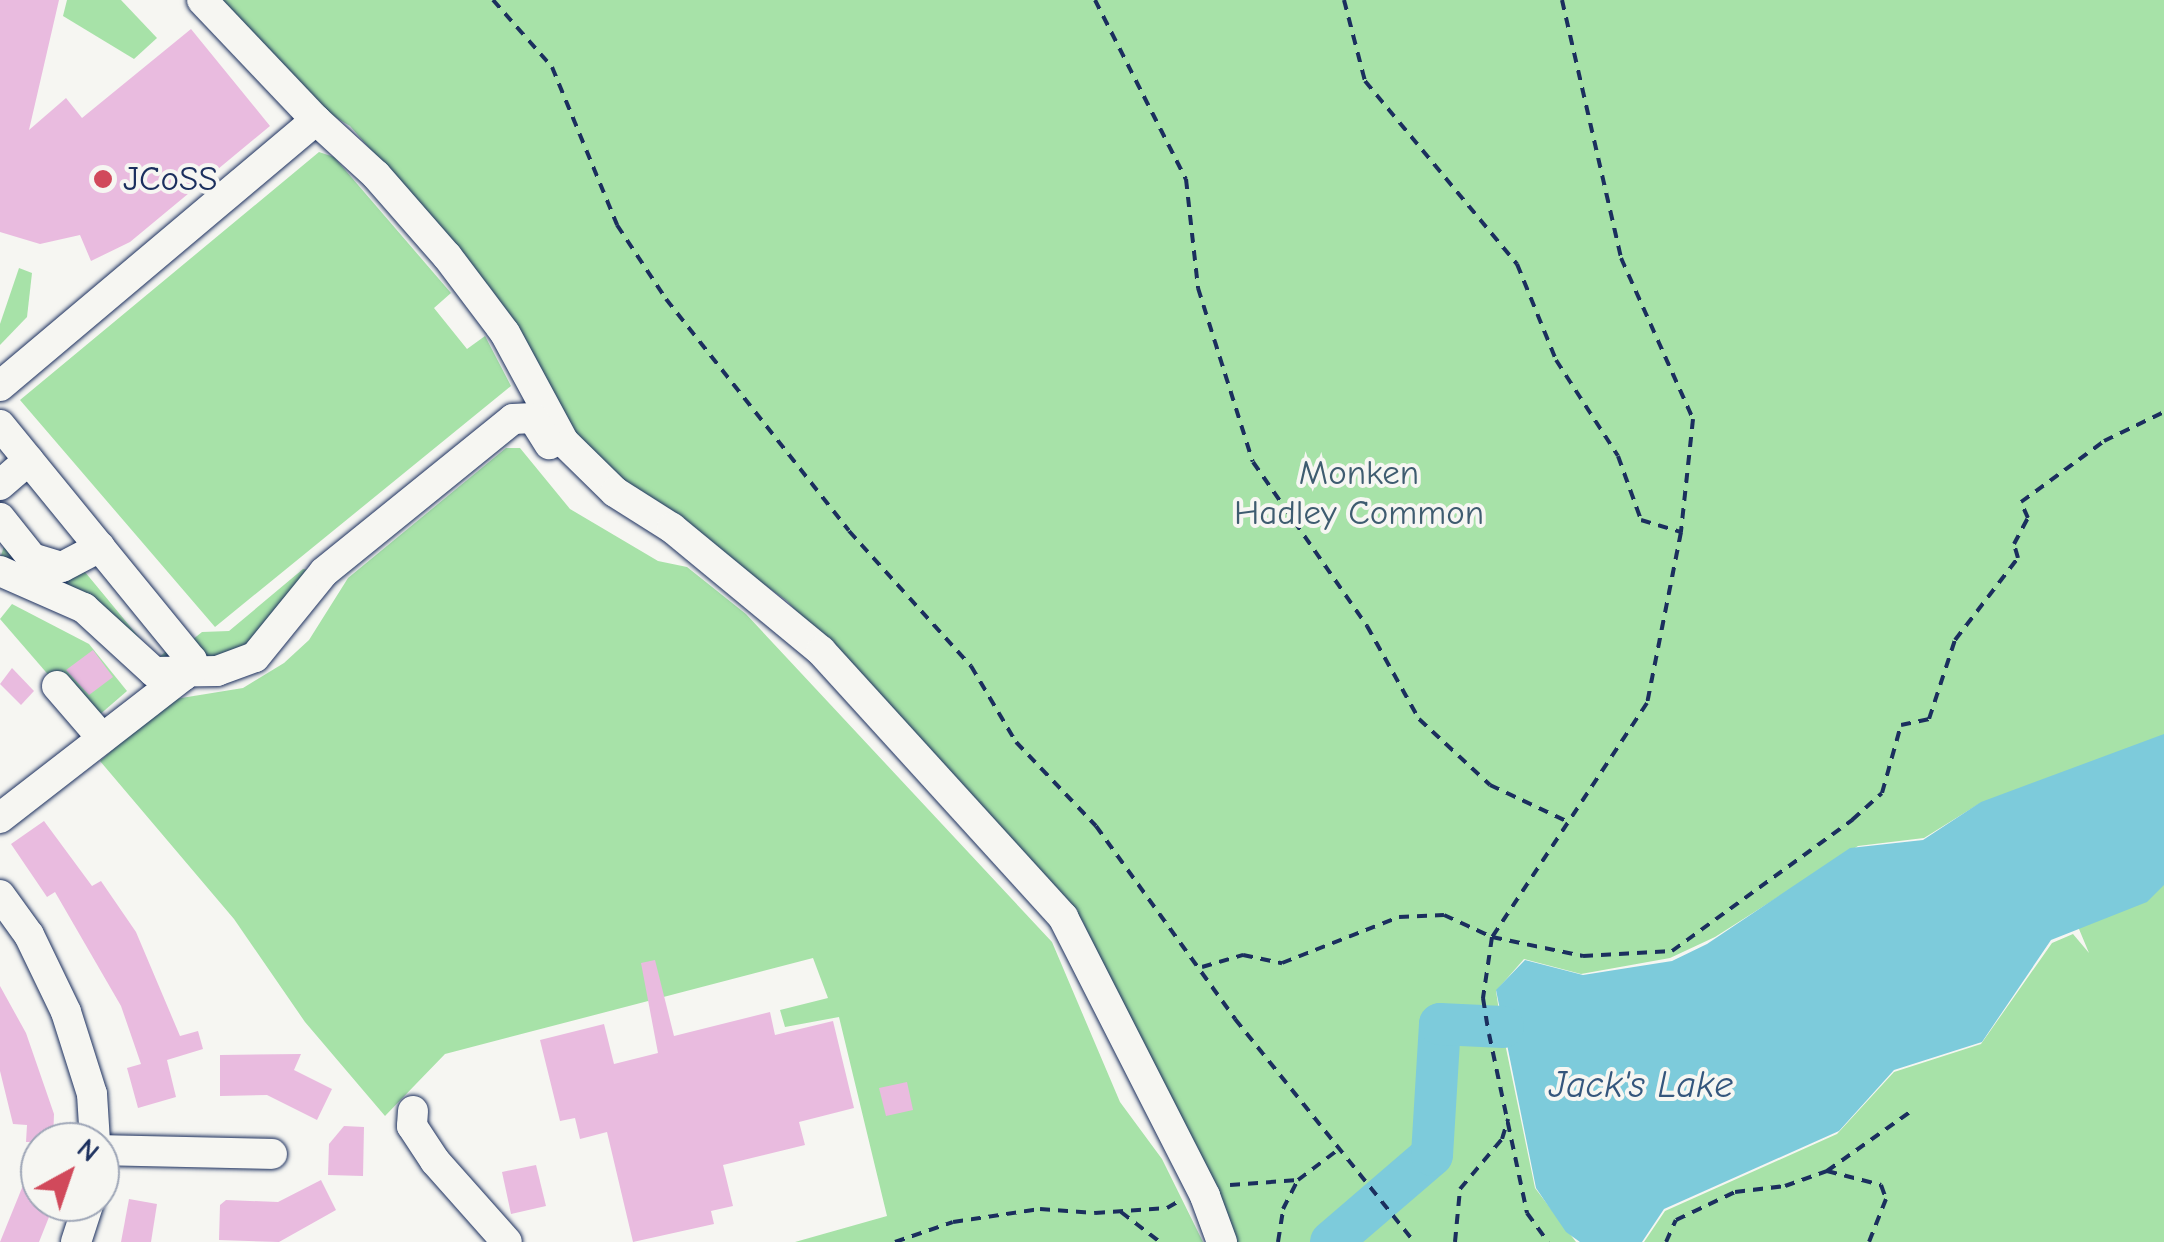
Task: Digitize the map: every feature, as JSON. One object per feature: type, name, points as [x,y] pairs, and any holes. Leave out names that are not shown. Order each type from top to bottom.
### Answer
[{"type":"street","points":[[202,0],[316,120],[376,174],[447,256],[505,333],[564,442],[615,492],[707,556],[821,651],[1063,917],[1222,1242]]},
{"type":"street","points":[[0,386],[316,120]]},
{"type":"street","points":[[0,571],[84,608],[154,672],[183,676],[255,658],[324,572],[513,419],[533,418],[591,495],[654,535],[707,556]]},
{"type":"street","points":[[0,426],[192,660],[183,676],[0,818]]},
{"type":"street","points":[[0,485],[29,460]]},
{"type":"street","points":[[0,518],[32,558],[62,566],[100,547]]},
{"type":"street","points":[[57,686],[102,738]]},
{"type":"street","points":[[0,895],[29,935],[66,1012],[92,1094],[94,1122]]},
{"type":"street","points":[[413,1111],[412,1126],[435,1161],[507,1242]]},
{"type":"street","points":[[120,1150],[272,1154]]},
{"type":"path","points":[[493,0],[552,67],[617,224],[666,299],[849,531],[971,666],[1016,742],[1096,826],[1414,1242]]},
{"type":"path","points":[[1095,0],[1186,179],[1198,288],[1253,462],[1366,626],[1418,719],[1490,784],[1567,822]]},
{"type":"path","points":[[1344,0],[1364,81],[1517,264],[1556,360],[1618,456],[1640,520],[1682,532]]},
{"type":"path","points":[[1548,1242],[1527,1213],[1486,1018],[1492,937],[1646,703],[1682,532],[1693,419],[1621,258],[1562,0]]},
{"type":"path","points":[[1202,968],[1243,956],[1282,964],[1399,917],[1444,915],[1492,937],[1583,956],[1672,951],[1852,820],[1882,793],[1902,725],[1929,719],[1954,640],[2018,558],[2014,544],[2028,518],[2020,502],[2104,441],[2164,412]]},
{"type":"path","points":[[1666,1242],[1676,1220],[1735,1192],[1785,1186],[1827,1170],[1910,1112]]},
{"type":"path","points":[[1455,1242],[1460,1189],[1475,1166],[1502,1139],[1509,1114]]},
{"type":"path","points":[[1278,1242],[1283,1209],[1298,1180],[1340,1148]]},
{"type":"path","points":[[1827,1170],[1881,1185],[1886,1199],[1869,1242]]},
{"type":"path","points":[[895,1242],[953,1222],[1040,1209],[1167,1208],[1199,1189],[1298,1180]]},
{"type":"path","points":[[1119,1211],[1160,1242]]},
{"type":"green space","points":[[67,0],[121,0],[157,38],[134,59],[63,16]]},
{"type":"green space","name":"Monken Hadley Common","points":[[215,0],[2164,0],[2164,1242],[1644,1242],[1665,1211],[1837,1134],[1894,1072],[1981,1044],[2052,943],[2073,934],[2089,953],[2079,929],[2080,882],[1982,802],[1924,838],[1858,846],[1715,937],[1670,958],[1581,974],[1524,959],[1496,991],[1501,1024],[1535,1188],[1576,1242],[1222,1242],[1083,922],[787,601],[589,458],[542,370],[446,236],[350,126],[306,100]]},
{"type":"green space","points":[[319,152],[334,157],[451,293],[434,308],[467,349],[485,336],[511,386],[215,627],[20,400]]},
{"type":"green space","points":[[19,268],[32,273],[27,317],[0,345],[0,324]]},
{"type":"green space","points":[[506,448],[520,448],[570,509],[658,561],[687,567],[746,614],[1052,942],[1120,1102],[1162,1159],[1203,1242],[795,1242],[887,1216],[839,1017],[785,1027],[780,1010],[828,998],[813,958],[445,1054],[385,1116],[305,1022],[234,919],[100,761],[169,700],[243,688],[284,663],[309,640],[348,578]]},
{"type":"green space","points":[[5,543],[70,577],[85,572],[157,659],[170,648],[175,654],[162,666],[0,559]]},
{"type":"green space","points":[[303,569],[315,571],[251,653],[213,663],[187,644],[202,632],[229,631]]},
{"type":"green space","points":[[12,604],[89,644],[127,691],[90,723],[0,619]]},
{"type":"water","name":"Jack's Lake","points":[[2164,734],[2164,885],[2147,902],[2051,940],[1982,1042],[1894,1070],[1839,1131],[1664,1209],[1642,1242],[1580,1242],[1566,1232],[1536,1188],[1496,990],[1525,960],[1583,975],[1672,961],[1707,944],[1850,848],[1923,840],[1981,802]]},
{"type":"building","name":"JCoSS","points":[[0,0],[59,0],[29,130],[66,98],[82,118],[191,29],[270,126],[130,242],[91,261],[80,235],[40,244],[0,232]]},
{"type":"building","points":[[93,650],[113,677],[89,695],[66,670]]},
{"type":"building","points":[[12,668],[34,691],[21,705],[0,684]]},
{"type":"building","points":[[44,821],[92,886],[101,881],[136,932],[180,1036],[198,1031],[203,1049],[167,1060],[176,1097],[138,1108],[127,1068],[141,1064],[121,1006],[55,892],[47,897],[11,844]]},
{"type":"building","points":[[655,960],[674,1036],[770,1012],[775,1035],[833,1021],[854,1108],[799,1122],[805,1145],[723,1165],[733,1206],[711,1211],[714,1224],[633,1242],[607,1132],[580,1139],[575,1118],[560,1121],[540,1040],[604,1024],[614,1064],[658,1053],[641,963]]},
{"type":"building","points":[[0,986],[26,1033],[54,1122],[13,1124],[0,1071]]},
{"type":"building","points":[[301,1054],[294,1070],[332,1089],[317,1120],[267,1095],[220,1096],[220,1055]]},
{"type":"building","points":[[907,1082],[913,1110],[886,1116],[879,1088]]},
{"type":"building","points":[[344,1126],[364,1127],[363,1176],[328,1175],[329,1144]]},
{"type":"building","points":[[536,1165],[546,1206],[511,1214],[502,1172]]},
{"type":"building","points":[[321,1180],[336,1210],[279,1242],[219,1240],[220,1205],[226,1200],[278,1202]]},
{"type":"building","points":[[20,1193],[20,1222],[47,1222],[39,1242],[0,1242]]},
{"type":"building","points":[[129,1199],[157,1204],[151,1242],[121,1242]]},
{"type":"waterway","points":[[1331,1242],[1432,1155],[1440,1024],[1503,1027]]},
{"type":"place","name":"JCoSS","points":[[103,179]]}]
